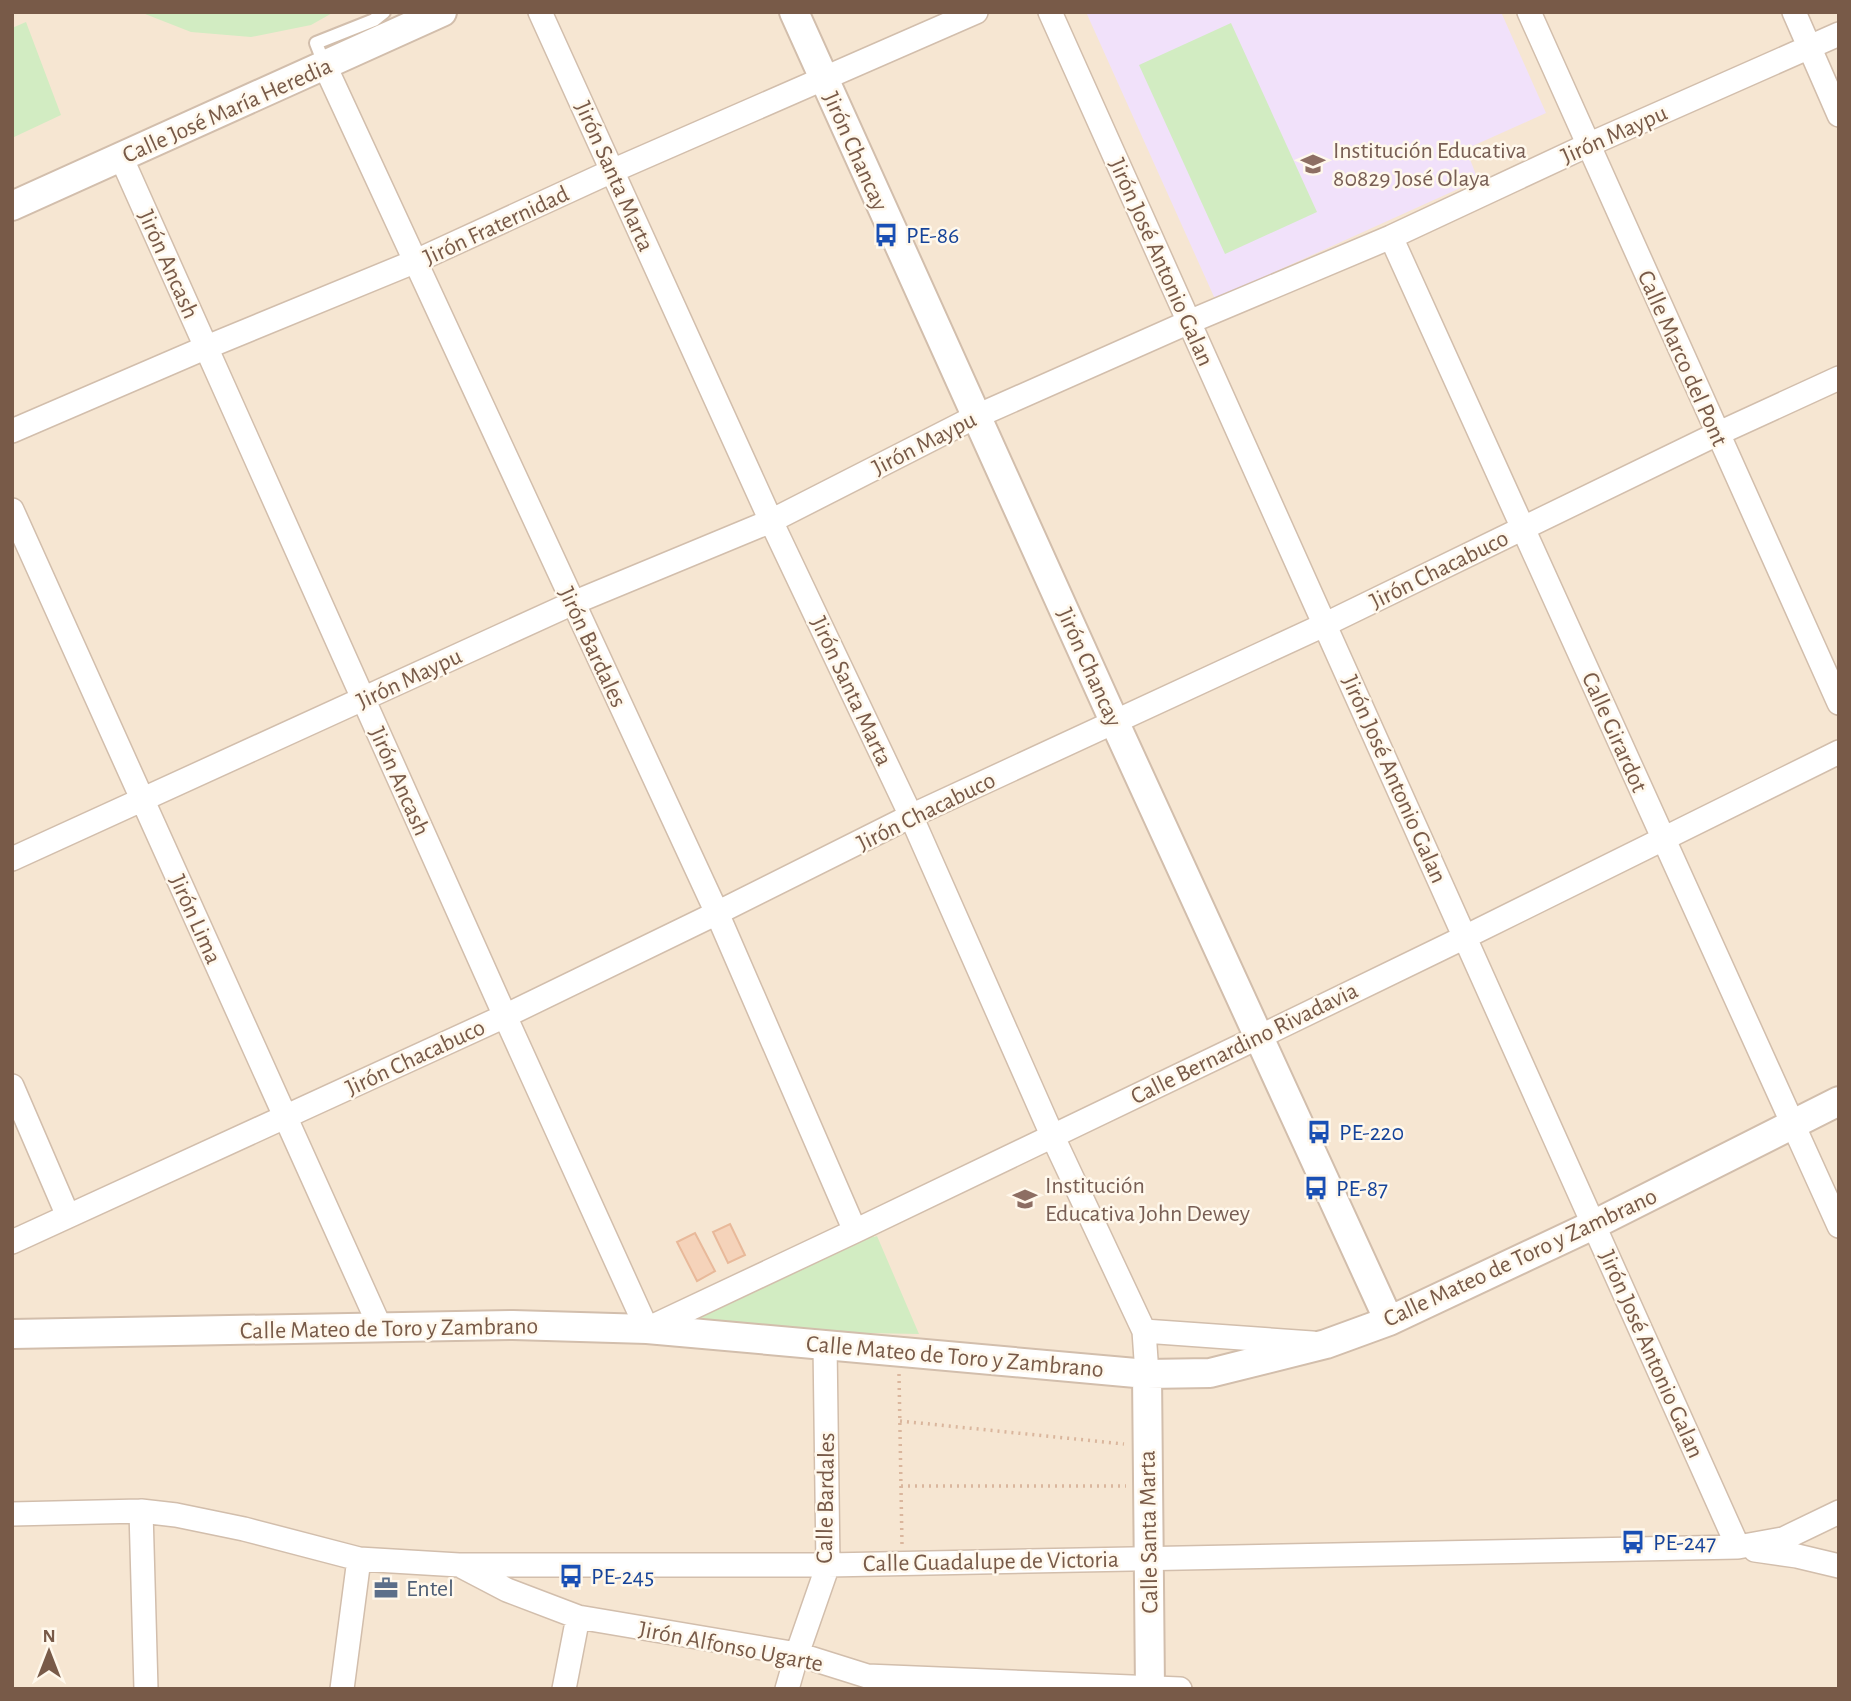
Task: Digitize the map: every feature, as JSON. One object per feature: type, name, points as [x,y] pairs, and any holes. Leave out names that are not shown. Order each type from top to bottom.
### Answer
[{"type":"street","name":"Calle José María Heredia","points":[[12,206],[442,12]]},
{"type":"street","name":"Jirón Santa Marta","points":[[540,12],[771,521],[911,816],[1052,1135],[1144,1331],[1147,1374]]},
{"type":"street","name":"Jirón Chancay","points":[[794,12],[1114,722],[1389,1321]]},
{"type":"street","name":"Jirón Fraternidad","points":[[12,431],[416,261],[612,171],[976,12]]},
{"type":"street","name":"Jirón José Antonio Galan","points":[[1050,12],[1738,1547]]},
{"type":"street","name":"Calle Marco del Pont","points":[[1529,12],[1839,703]]},
{"type":"street","points":[[1794,12],[1839,115]]},
{"type":"street","name":"Jirón Maypu","points":[[12,859],[573,603],[771,521],[977,416],[1189,322],[1391,237],[1588,145],[1839,34]]},
{"type":"street","name":"Jirón Bardales","points":[[325,66],[717,913],[855,1231]]},
{"type":"street","name":"Jirón Ancash","points":[[121,157],[647,1329]]},
{"type":"street","name":"Calle Girardot","points":[[1391,237],[1839,1226]]},
{"type":"street","name":"Jirón Chacabuco","points":[[12,1242],[505,1016],[911,816],[1326,625],[1717,434],[1839,378]]},
{"type":"street","name":"Jirón Lima","points":[[12,510],[380,1326]]},
{"type":"street","name":"Calle Bernardino Rivadavia","points":[[647,1329],[1259,1037],[1839,752]]},
{"type":"street","points":[[12,1086],[68,1216]]},
{"type":"street","name":"Calle Mateo de Toro y Zambrano","points":[[12,1334],[380,1326],[513,1325],[647,1329],[1147,1374],[1210,1373],[1326,1344],[1389,1321],[1593,1225],[1839,1101]]},
{"type":"street","points":[[1144,1331],[1326,1344]]},
{"type":"street","name":"Calle Bardales","points":[[787,1689],[828,1565],[825,1344]]},
{"type":"street","name":"Calle Santa Marta","points":[[1147,1374],[1150,1688]]},
{"type":"street","points":[[141,1511],[146,1689]]},
{"type":"street","name":"Calle Guadalupe de Victoria","points":[[12,1514],[141,1511],[176,1515],[211,1521],[359,1559],[459,1565],[828,1565],[1738,1547],[1769,1543],[1797,1533],[1839,1512]]},
{"type":"street","points":[[1797,1533],[1797,1556]]},
{"type":"street","points":[[1738,1547],[1839,1566]]},
{"type":"street","points":[[342,1689],[359,1559]]},
{"type":"street","name":"Jirón Alfonso Ugarte","points":[[459,1565],[507,1590],[578,1617],[797,1654],[857,1674],[1181,1689]]},
{"type":"street","points":[[564,1689],[578,1617]]},
{"type":"lane","points":[[325,66],[316,43],[374,20],[384,12]]},
{"type":"path","points":[[898,1351],[903,1563]]},
{"type":"path","points":[[900,1421],[1147,1447]]},
{"type":"path","points":[[901,1486],[1147,1486]]},
{"type":"shaded area","points":[[12,12],[1839,12],[1839,1689],[12,1689]]},
{"type":"shaded area","name":"Institución Educativa 80829 José Olaya","points":[[1086,12],[1501,12],[1546,113],[1466,149],[1478,180],[1215,299]]},
{"type":"green space","points":[[140,12],[334,12],[311,25],[251,37],[191,32]]},
{"type":"green space","points":[[26,22],[61,115],[12,138],[12,28]]},
{"type":"green space","points":[[1231,23],[1317,212],[1225,254],[1139,65]]},
{"type":"green space","points":[[872,1233],[874,1237],[877,1236],[919,1334],[647,1329]]},
{"type":"building","points":[[730,1224],[745,1255],[728,1263],[713,1232]]},
{"type":"building","points":[[695,1233],[715,1271],[697,1281],[677,1242]]},
{"type":"place","name":"Institución Educativa 80829 José Olaya","points":[[1313,164]]},
{"type":"place","name":"PE-86","points":[[886,235]]},
{"type":"place","name":"PE-220","points":[[1319,1132]]},
{"type":"place","name":"PE-87","points":[[1316,1188]]},
{"type":"place","name":"Institución Educativa John Dewey","points":[[1025,1199]]},
{"type":"place","name":"PE-247","points":[[1633,1542]]},
{"type":"place","name":"PE-245","points":[[571,1576]]},
{"type":"place","name":"Entel","points":[[386,1588]]}]
